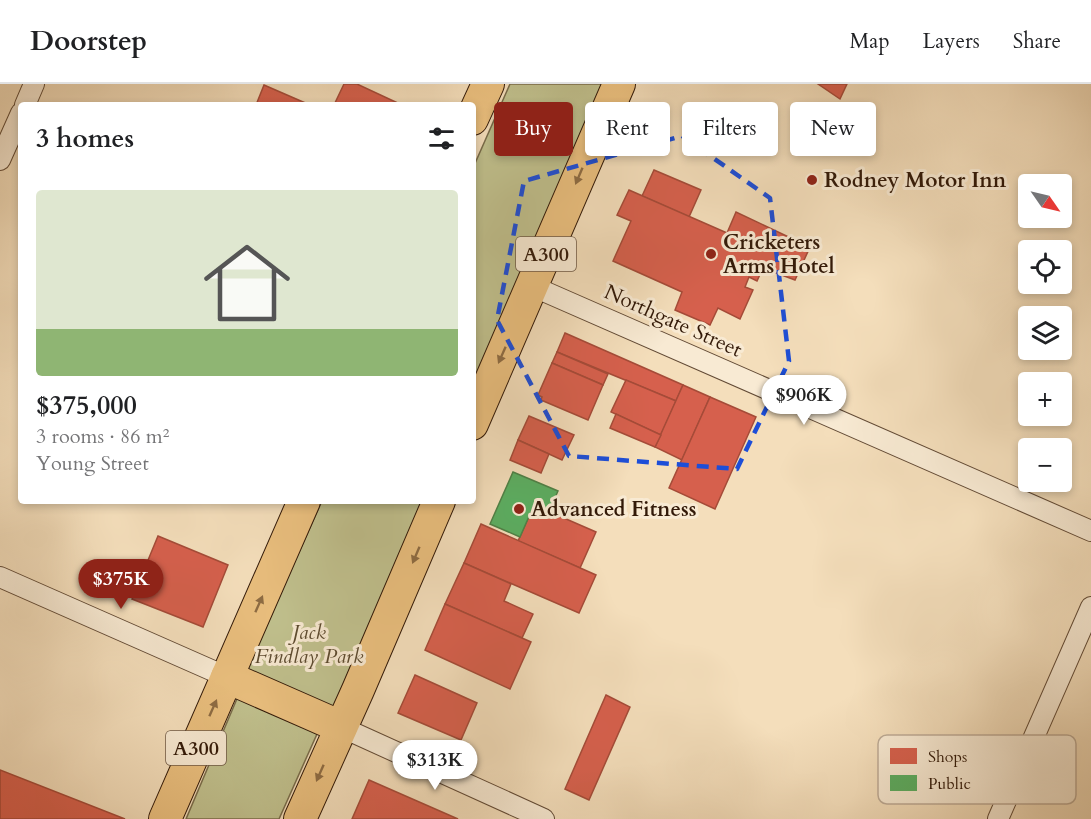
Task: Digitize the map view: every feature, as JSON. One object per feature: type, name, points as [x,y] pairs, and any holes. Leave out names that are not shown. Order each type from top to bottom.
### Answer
[{"type":"highway","points":[[476,110],[488,84]]},
{"type":"highway","name":"A300","points":[[476,415],[619,84]]},
{"type":"highway","name":"A300","points":[[165,819],[303,504]]},
{"type":"highway","points":[[300,819],[438,504]]},
{"type":"highway","points":[[227,677],[341,727]]},
{"type":"street","points":[[25,102],[34,84]]},
{"type":"street","points":[[0,160],[18,120]]},
{"type":"street","name":"Northgate Street","points":[[532,286],[1091,531]]},
{"type":"street","points":[[0,577],[227,677]]},
{"type":"street","points":[[1035,735],[1091,606]]},
{"type":"street","points":[[341,727],[544,819]]},
{"type":"street","points":[[998,819],[1005,804]]},
{"type":"highlighted area","points":[[682,136],[770,198],[789,361],[737,469],[569,456],[497,320],[524,181]]},
{"type":"green space","points":[[510,84],[604,84],[596,102],[585,102],[585,128],[573,155],[573,102],[502,102]]},
{"type":"green space","points":[[494,120],[494,156],[573,156],[476,379],[476,161]]},
{"type":"green space","name":"Jack Findlay Park","points":[[321,504],[422,504],[332,710],[246,669]]},
{"type":"green space","name":"Jack Findlay Park","points":[[239,694],[317,734],[279,819],[186,819]]},
{"type":"building: Shops","points":[[344,84],[357,84],[396,102],[335,102]]},
{"type":"building: Shops","points":[[818,84],[847,84],[840,99]]},
{"type":"building: Shops","points":[[264,85],[303,102],[257,102]]},
{"type":"building: Shops","points":[[654,170],[701,190],[689,217],[642,196]]},
{"type":"building: Shops","name":"Cricketers Arms Hotel","points":[[629,190],[727,233],[736,212],[810,247],[795,280],[763,268],[757,281],[749,277],[745,287],[753,290],[740,319],[718,308],[710,325],[675,310],[682,292],[613,261],[631,221],[617,215]]},
{"type":"building: Shops","points":[[565,333],[683,385],[676,401],[557,352]]},
{"type":"building: Shops","points":[[557,352],[608,374],[603,385],[552,363]]},
{"type":"building: Shops","points":[[552,363],[603,385],[588,420],[541,400],[542,397],[538,395]]},
{"type":"building: Shops","points":[[626,380],[676,401],[661,435],[611,412]]},
{"type":"building: Shops","points":[[683,385],[710,397],[682,460],[655,447]]},
{"type":"building: Shops","points":[[710,397],[756,417],[715,509],[669,488]]},
{"type":"building: Shops","points":[[616,414],[661,435],[655,447],[610,428]]},
{"type":"building: Shops","points":[[529,416],[574,435],[562,460],[518,440]]},
{"type":"building: Shops","points":[[518,440],[549,454],[541,473],[510,460]]},
{"type":"building: Shops","points":[[534,505],[596,532],[580,568],[518,541]]},
{"type":"building: Shops","points":[[481,524],[596,575],[579,613],[464,563]]},
{"type":"building: Shops","points":[[158,536],[228,565],[203,627],[132,599]]},
{"type":"building: Shops","points":[[464,563],[511,584],[504,601],[533,614],[522,638],[445,604]]},
{"type":"building: Shops","points":[[445,604],[531,642],[510,689],[425,650]]},
{"type":"building: Shops","points":[[415,675],[477,703],[461,740],[398,713]]},
{"type":"building: Shops","points":[[606,695],[630,707],[589,800],[565,789]]},
{"type":"building: Shops","points":[[0,770],[125,819],[0,819]]},
{"type":"building: Shops","points":[[369,780],[458,819],[352,819]]},
{"type":"building: Public","points":[[513,472],[558,491],[549,511],[534,505],[520,537],[490,524]]},
{"type":"place","name":"Rodney Motor Inn","points":[[812,180]]},
{"type":"place","name":"Cricketers Arms Hotel","points":[[711,254]]},
{"type":"place","name":"Advanced Fitness","points":[[519,509]]}]
